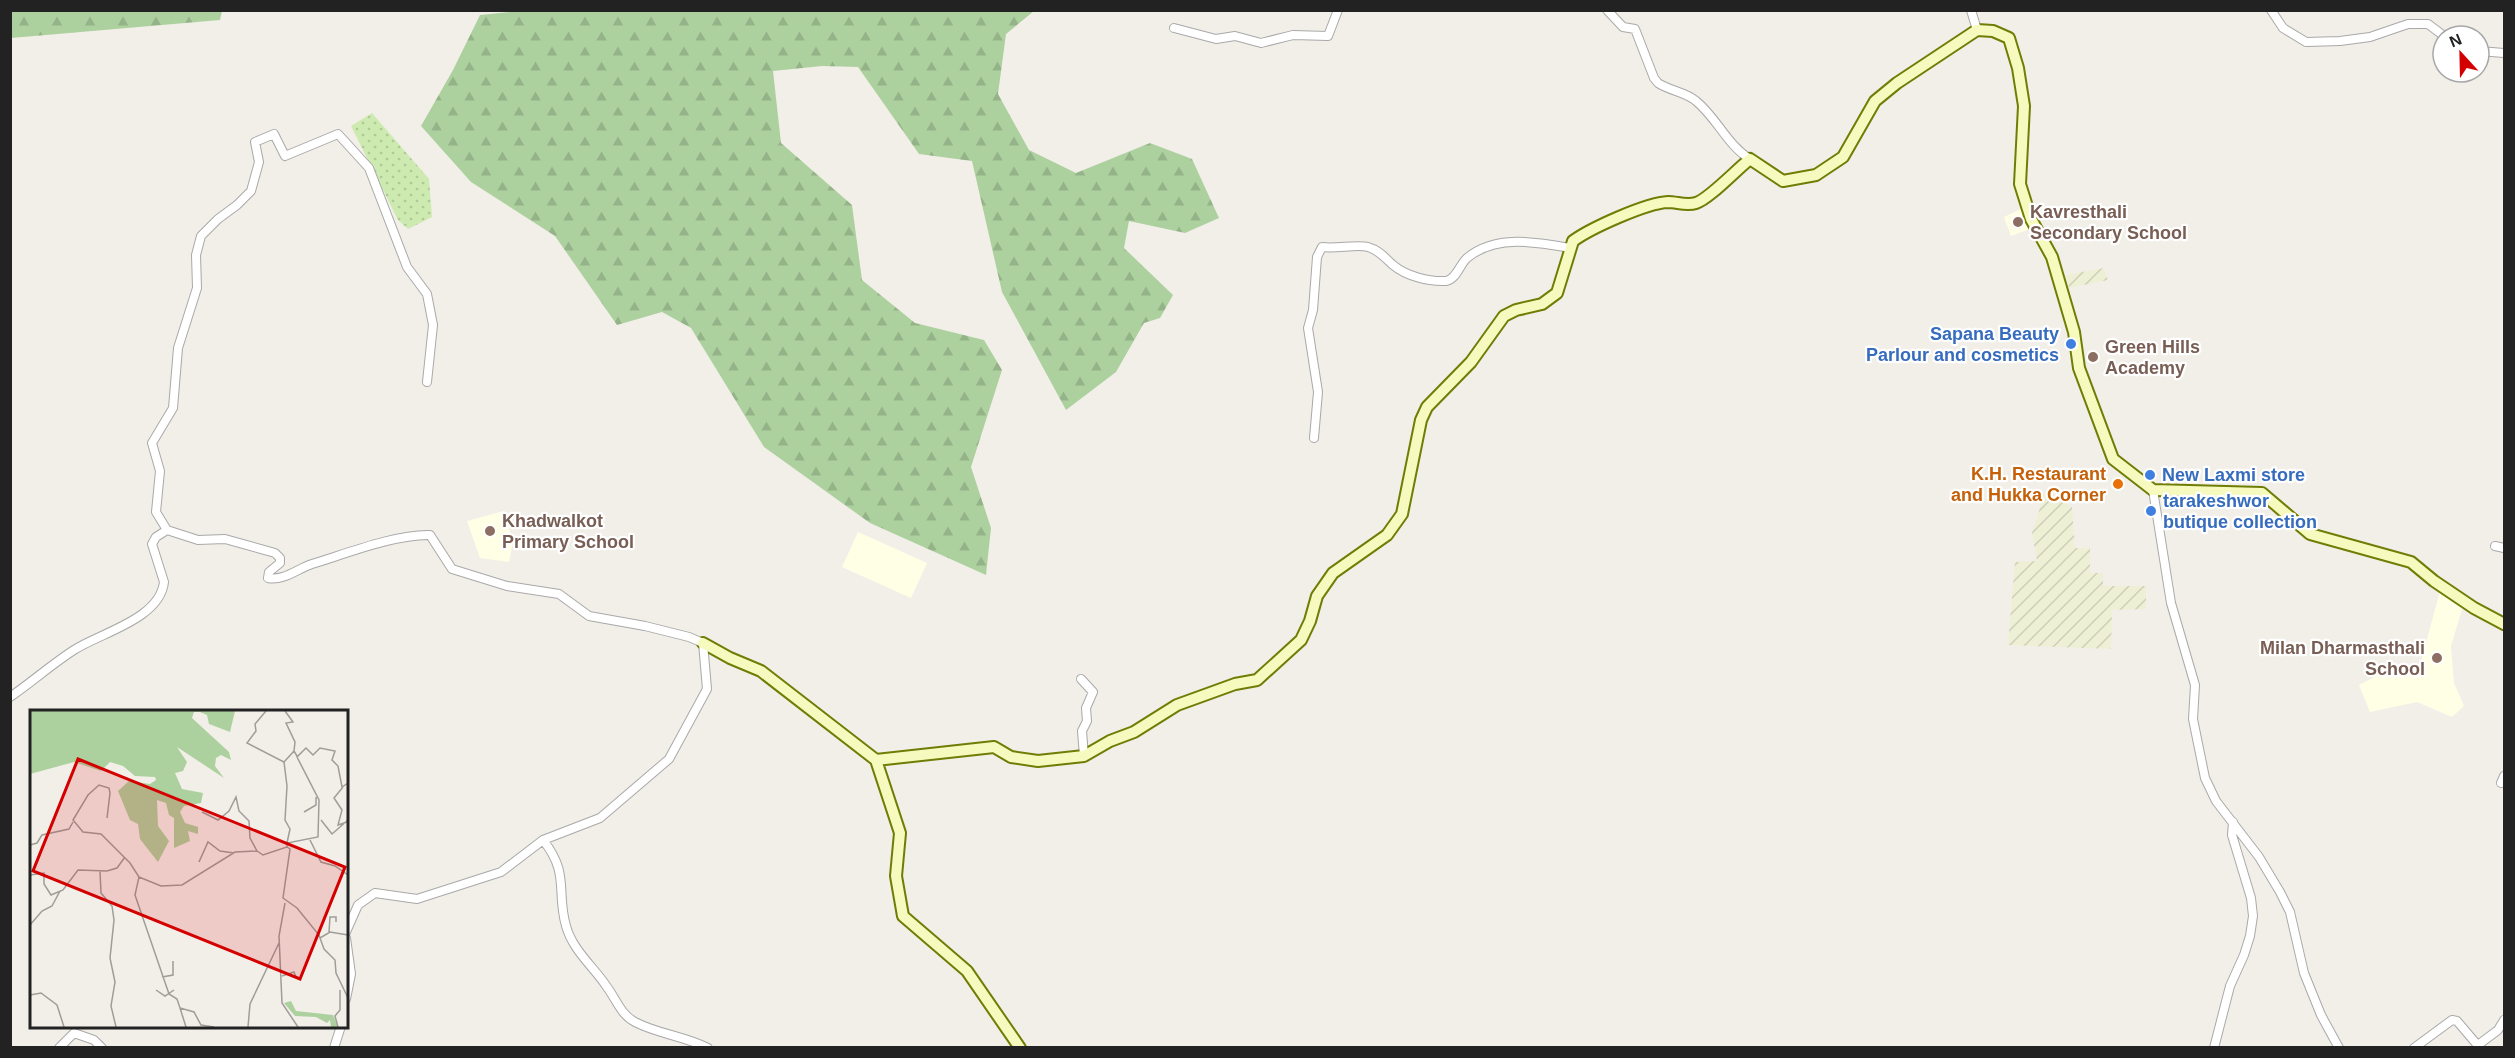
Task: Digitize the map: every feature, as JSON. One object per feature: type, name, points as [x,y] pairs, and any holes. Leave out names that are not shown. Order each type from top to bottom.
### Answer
[{"type":"street","points":[[1174,28],[1216,39],[1235,36],[1261,43],[1293,34],[1328,36],[1338,10]]},
{"type":"street","points":[[1607,10],[1623,27],[1635,29],[1658,83],[1695,99],[1720,125],[1733,146],[1783,181],[1816,175],[1843,157],[1875,101],[1897,82],[1977,30],[1993,31],[2009,39],[2018,68],[2024,106],[2020,184],[2031,219],[2052,257],[2074,332],[2079,368],[2113,459],[2153,490],[2262,493],[2310,534],[2411,562],[2474,608],[2505,624]]},
{"type":"street","points":[[1971,10],[1977,30]]},
{"type":"street","points":[[2271,10],[2283,28],[2306,42],[2370,37],[2408,24],[2428,24],[2431,26]]},
{"type":"street","points":[[427,382],[433,325],[427,294],[407,267],[369,168],[338,134],[285,156],[274,134],[255,142],[259,162],[251,191],[201,236],[196,255],[197,288],[178,348],[173,408],[152,443],[160,471],[156,512],[167,530],[198,540],[225,539],[275,553],[280,558],[280,563],[269,572],[268,578],[277,580],[310,565],[359,549],[419,534],[430,535],[452,569],[507,586],[559,594],[589,616],[689,637],[761,671],[876,760],[900,833],[896,876],[903,916],[967,971],[1020,1047]]},
{"type":"street","points":[[876,760],[994,747],[1011,756],[1038,761],[1084,756],[1110,741],[1134,732],[1177,705],[1235,684],[1257,681],[1301,640],[1310,621],[1317,596],[1333,573],[1387,535],[1402,514],[1421,420],[1427,407],[1471,362],[1504,316],[1516,309],[1542,304],[1557,293],[1574,241],[1590,231],[1649,207],[1669,202],[1693,204],[1702,201],[1750,159]]},
{"type":"street","points":[[1314,438],[1318,392],[1308,328],[1313,310],[1317,257],[1322,247],[1338,249],[1366,246],[1377,250],[1395,267],[1409,275],[1446,281],[1467,257],[1497,244],[1526,242],[1570,248]]},
{"type":"street","points":[[2153,490],[2171,603],[2195,685],[2193,719],[2205,778],[2216,801],[2259,857],[2290,912],[2304,973],[2321,1015],[2339,1047]]},
{"type":"street","points":[[10,697],[83,644],[129,624],[153,602],[164,582],[152,544],[160,534],[167,530]]},
{"type":"street","points":[[2494,546],[2505,548]]},
{"type":"street","points":[[348,928],[358,905],[375,892],[417,899],[501,872],[543,840],[600,818],[669,759],[707,689],[703,644]]},
{"type":"street","points":[[1081,679],[1093,692],[1086,708],[1088,721],[1082,731],[1084,756]]},
{"type":"street","points":[[2214,1047],[2230,986],[2247,945],[2253,916],[2251,898],[2232,835],[2233,822]]},
{"type":"street","points":[[543,840],[553,852],[561,871],[564,911],[570,935],[586,962],[606,985],[625,1016],[661,1033],[688,1039],[708,1047]]},
{"type":"street","points":[[348,952],[351,974],[348,989]]},
{"type":"street","points":[[2414,1047],[2452,1020],[2457,1021],[2479,1046],[2498,1030],[2505,1020]]},
{"type":"street","points":[[334,1047],[340,1028]]},
{"type":"street","points":[[59,1047],[74,1033],[94,1040],[102,1047]]},
{"type":"shaded area","name":"Kavresthali Secondary School","points":[[2023,208],[2032,228],[2011,236],[2004,217]]},
{"type":"shaded area","points":[[2104,268],[2108,280],[2069,288],[2066,275]]},
{"type":"shaded area","points":[[2045,492],[2072,507],[2075,548],[2090,548],[2090,573],[2103,573],[2103,586],[2146,586],[2146,609],[2112,610],[2111,649],[2008,645],[2015,562],[2037,561],[2032,533]]},
{"type":"shaded area","name":"Khadwalkot Primary School","points":[[504,511],[513,542],[509,562],[480,558],[467,521]]},
{"type":"shaded area","points":[[858,532],[927,563],[911,598],[842,567]]},
{"type":"shaded area","name":"Milan Dharmasthali School","points":[[2440,591],[2463,606],[2451,646],[2454,683],[2464,706],[2452,717],[2417,702],[2370,712],[2359,685],[2388,670],[2419,669]]},
{"type":"green space","points":[[11,10],[222,11],[220,20],[11,38]]},
{"type":"green space","points":[[520,11],[1034,11],[1006,34],[998,94],[1029,150],[1076,173],[1150,143],[1192,159],[1219,218],[1185,233],[1129,221],[1124,248],[1173,295],[1160,318],[1144,323],[1116,372],[1066,410],[1002,292],[972,161],[919,154],[858,67],[822,66],[773,71],[781,143],[852,205],[862,280],[915,323],[984,340],[1002,370],[971,467],[991,528],[986,575],[870,523],[764,447],[691,328],[662,312],[617,325],[555,236],[471,182],[421,126],[453,70],[480,15]]},
{"type":"green space","points":[[372,113],[429,179],[432,217],[408,229],[398,220],[351,126]]},
{"type":"place","name":"Kavresthali Secondary School","points":[[2018,222]]},
{"type":"place","name":"Sapana Beauty Parlour and cosmetics","points":[[2071,344]]},
{"type":"place","name":"Green Hills Academy","points":[[2093,357]]},
{"type":"place","name":"New Laxmi store","points":[[2150,475]]},
{"type":"place","name":"K.H. Restaurant and Hukka Corner","points":[[2118,484]]},
{"type":"place","name":"tarakeshwor butique collection","points":[[2151,511]]},
{"type":"place","name":"Khadwalkot Primary School","points":[[490,531]]},
{"type":"place","name":"Milan Dharmasthali School","points":[[2437,658]]}]
